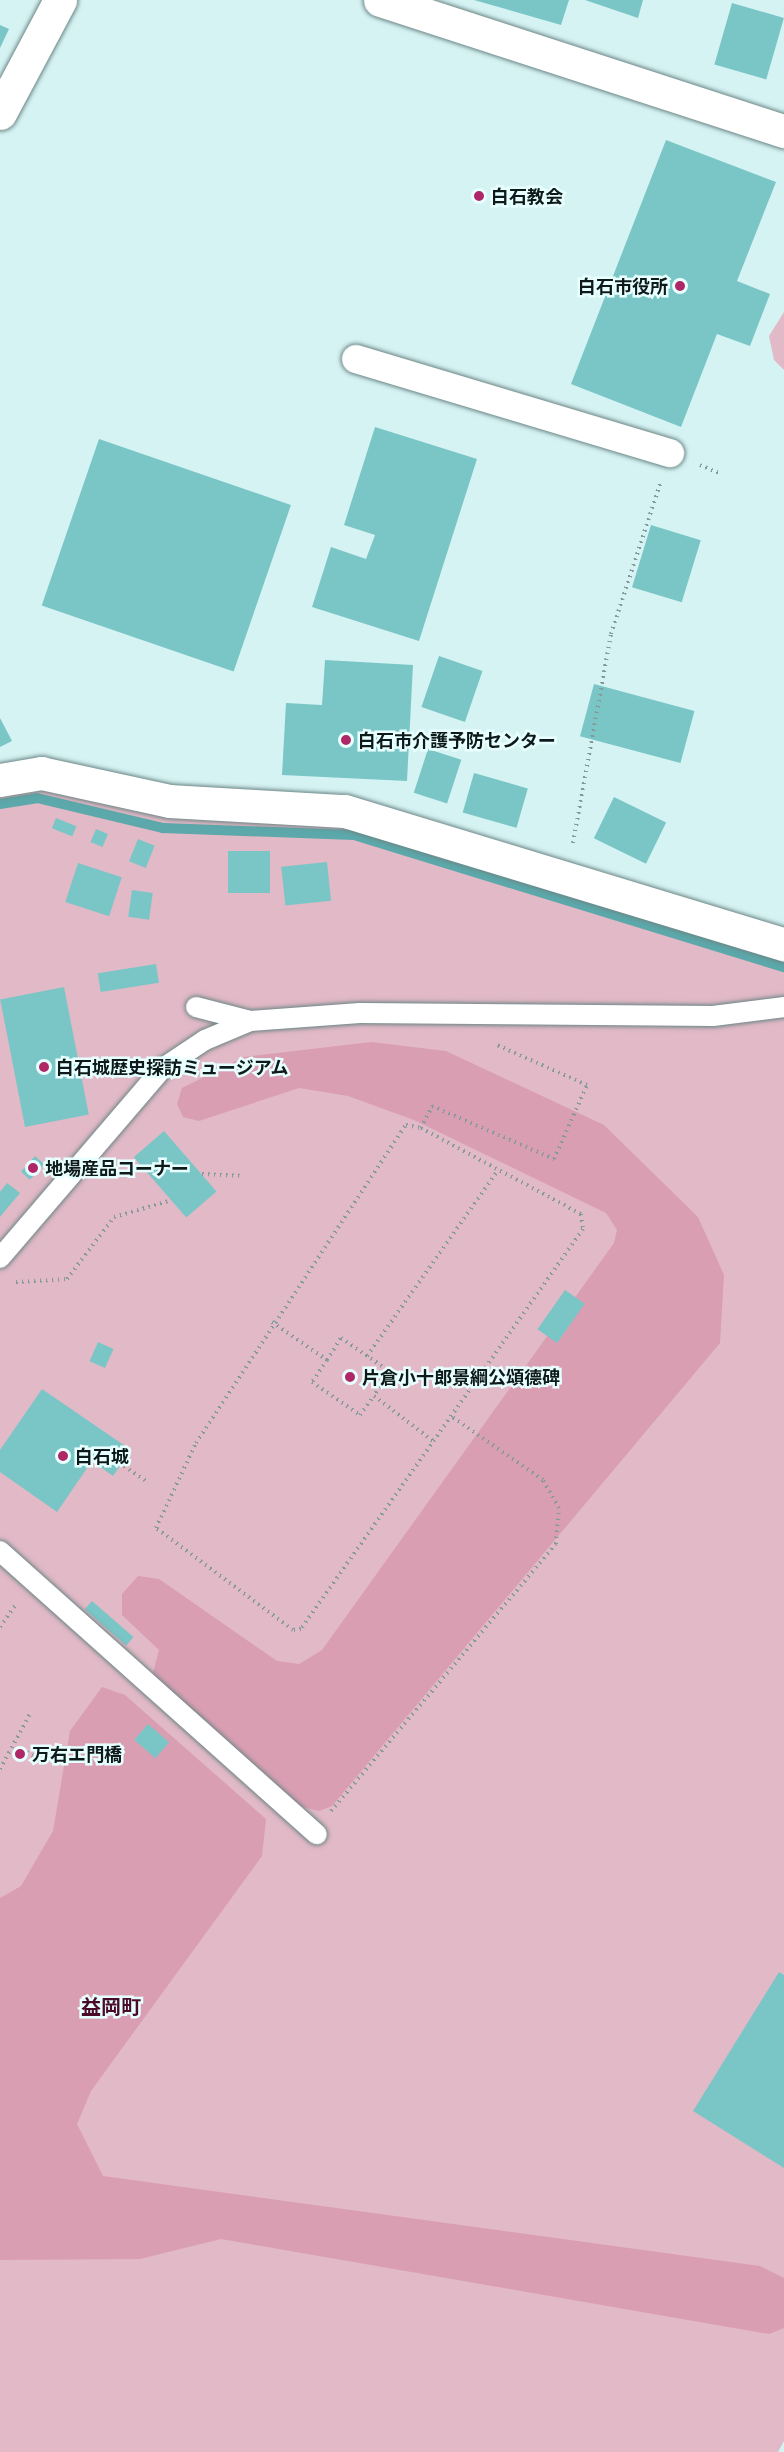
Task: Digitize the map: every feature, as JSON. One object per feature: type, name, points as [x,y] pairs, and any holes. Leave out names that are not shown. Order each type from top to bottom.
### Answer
[{"type":"street","points":[[0,113],[60,0]]},
{"type":"street","points":[[380,0],[784,131]]},
{"type":"street","points":[[356,359],[670,453]]},
{"type":"street","points":[[0,780],[40,773],[169,801],[345,811],[784,944]]},
{"type":"lane","points":[[196,1007],[250,1021],[360,1013],[713,1016],[784,1007]]},
{"type":"lane","points":[[0,1258],[163,1068],[205,1040],[250,1021]]},
{"type":"lane","points":[[0,1551],[290,1807],[316,1834]]},
{"type":"path","points":[[572,851],[611,634],[670,453],[721,474]]},
{"type":"path","points":[[422,1128],[432,1106],[554,1159],[587,1085],[482,1038]]},
{"type":"path","points":[[406,1125],[422,1128],[581,1214],[583,1229],[301,1629],[293,1630],[156,1528],[196,1443],[272,1322],[406,1125]]},
{"type":"path","points":[[367,1356],[498,1169]]},
{"type":"path","points":[[202,1174],[242,1176]]},
{"type":"path","points":[[11,1282],[67,1279],[114,1217],[172,1200]]},
{"type":"path","points":[[272,1322],[327,1360]]},
{"type":"path","points":[[341,1338],[367,1356],[389,1371],[360,1415],[312,1382],[341,1338]]},
{"type":"path","points":[[374,1396],[433,1441]]},
{"type":"path","points":[[290,1807],[321,1816],[331,1811],[556,1544],[560,1508],[543,1480],[451,1416]]},
{"type":"path","points":[[124,1466],[146,1481]]},
{"type":"path","points":[[0,1769],[30,1714]]},
{"type":"path","points":[[21,1750],[33,1755]]},
{"type":"shaded area","points":[[784,312],[784,370],[774,360],[769,336]]},
{"type":"shaded area","points":[[0,780],[268,807],[784,944],[784,2441],[778,2452],[0,2452]]},
{"type":"shaded area","points":[[371,1042],[446,1051],[604,1125],[698,1217],[724,1275],[720,1343],[332,1806],[319,1811],[295,1805],[150,1684],[159,1650],[122,1615],[122,1594],[138,1576],[159,1579],[277,1661],[299,1664],[322,1650],[614,1243],[617,1230],[606,1213],[414,1120],[348,1096],[299,1088],[199,1121],[183,1117],[177,1104],[182,1088],[244,1057]]},
{"type":"shaded area","points":[[102,1687],[125,1695],[266,1819],[262,1856],[91,2091],[77,2124],[103,2176],[760,2266],[784,2278],[784,2328],[769,2334],[221,2239],[140,2259],[0,2260],[0,1898],[21,1886],[53,1831],[70,1731]]},
{"type":"building","points":[[474,0],[569,0],[561,25]]},
{"type":"building","points":[[585,0],[643,0],[638,18]]},
{"type":"building","points":[[732,3],[784,18],[766,79],[714,65]]},
{"type":"building","points":[[0,25],[9,29],[0,48]]},
{"type":"building","name":"白石市役所","points":[[666,140],[776,182],[737,281],[770,294],[750,346],[717,334],[681,427],[571,384]]},
{"type":"building","points":[[375,427],[477,459],[419,641],[312,607],[331,547],[366,559],[375,535],[344,525]]},
{"type":"building","points":[[99,439],[291,505],[234,672],[42,605]]},
{"type":"building","points":[[651,525],[701,540],[682,602],[632,587]]},
{"type":"building","points":[[439,656],[482,671],[465,722],[421,707]]},
{"type":"building","name":"白石市介護予防センター","points":[[325,660],[413,665],[407,781],[282,775],[286,703],[322,705]]},
{"type":"building","points":[[594,684],[694,711],[680,763],[580,736]]},
{"type":"building","points":[[0,718],[12,741],[0,747]]},
{"type":"building","points":[[428,749],[461,760],[447,804],[414,793]]},
{"type":"building","points":[[474,773],[528,788],[517,828],[463,812]]},
{"type":"building","points":[[614,797],[666,822],[646,864],[594,838]]},
{"type":"building","points":[[56,818],[76,826],[72,836],[52,828]]},
{"type":"building","points":[[96,829],[108,834],[102,847],[91,842]]},
{"type":"building","points":[[138,839],[155,846],[146,868],[129,861]]},
{"type":"building","points":[[228,851],[270,851],[270,893],[228,893]]},
{"type":"building","points":[[327,862],[331,901],[285,906],[281,867]]},
{"type":"building","points":[[78,863],[122,877],[109,916],[65,902]]},
{"type":"building","points":[[132,890],[153,893],[149,920],[128,917]]},
{"type":"building","points":[[156,964],[159,983],[101,992],[98,973]]},
{"type":"building","name":"白石城歴史探訪ミュージアム","points":[[64,987],[89,1115],[25,1127],[0,999]]},
{"type":"building","points":[[164,1131],[216,1191],[186,1218],[134,1157]]},
{"type":"building","name":"地場産品コーナー","points":[[35,1156],[44,1164],[30,1180],[21,1172]]},
{"type":"building","points":[[7,1183],[20,1193],[0,1217],[0,1192]]},
{"type":"building","points":[[565,1290],[585,1304],[557,1343],[537,1329]]},
{"type":"building","points":[[98,1342],[114,1349],[105,1368],[89,1361]]},
{"type":"building","name":"白石城","points":[[42,1389],[131,1450],[113,1476],[92,1461],[57,1512],[0,1472],[0,1450]]},
{"type":"building","points":[[92,1601],[134,1637],[126,1645],[85,1609]]},
{"type":"building","points":[[148,1724],[169,1742],[155,1758],[134,1740]]},
{"type":"building","points":[[779,1972],[784,1975],[784,2168],[693,2111]]},
{"type":"waterway","points":[[0,804],[37,798],[163,828],[354,835],[784,967]]},
{"type":"place","name":"白石教会","points":[[479,196]]},
{"type":"place","name":"白石市役所","points":[[680,286]]},
{"type":"place","name":"白石市介護予防センター","points":[[346,740]]},
{"type":"place","name":"白石城歴史探訪ミュージアム","points":[[44,1067]]},
{"type":"place","name":"地場産品コーナー","points":[[33,1168]]},
{"type":"place","name":"片倉小十郎景綱公頌德碑","points":[[350,1377]]},
{"type":"place","name":"白石城","points":[[63,1456]]},
{"type":"place","name":"万右エ門橋","points":[[20,1754]]},
{"type":"district","name":"益岡町","points":[[111,2006]]}]
